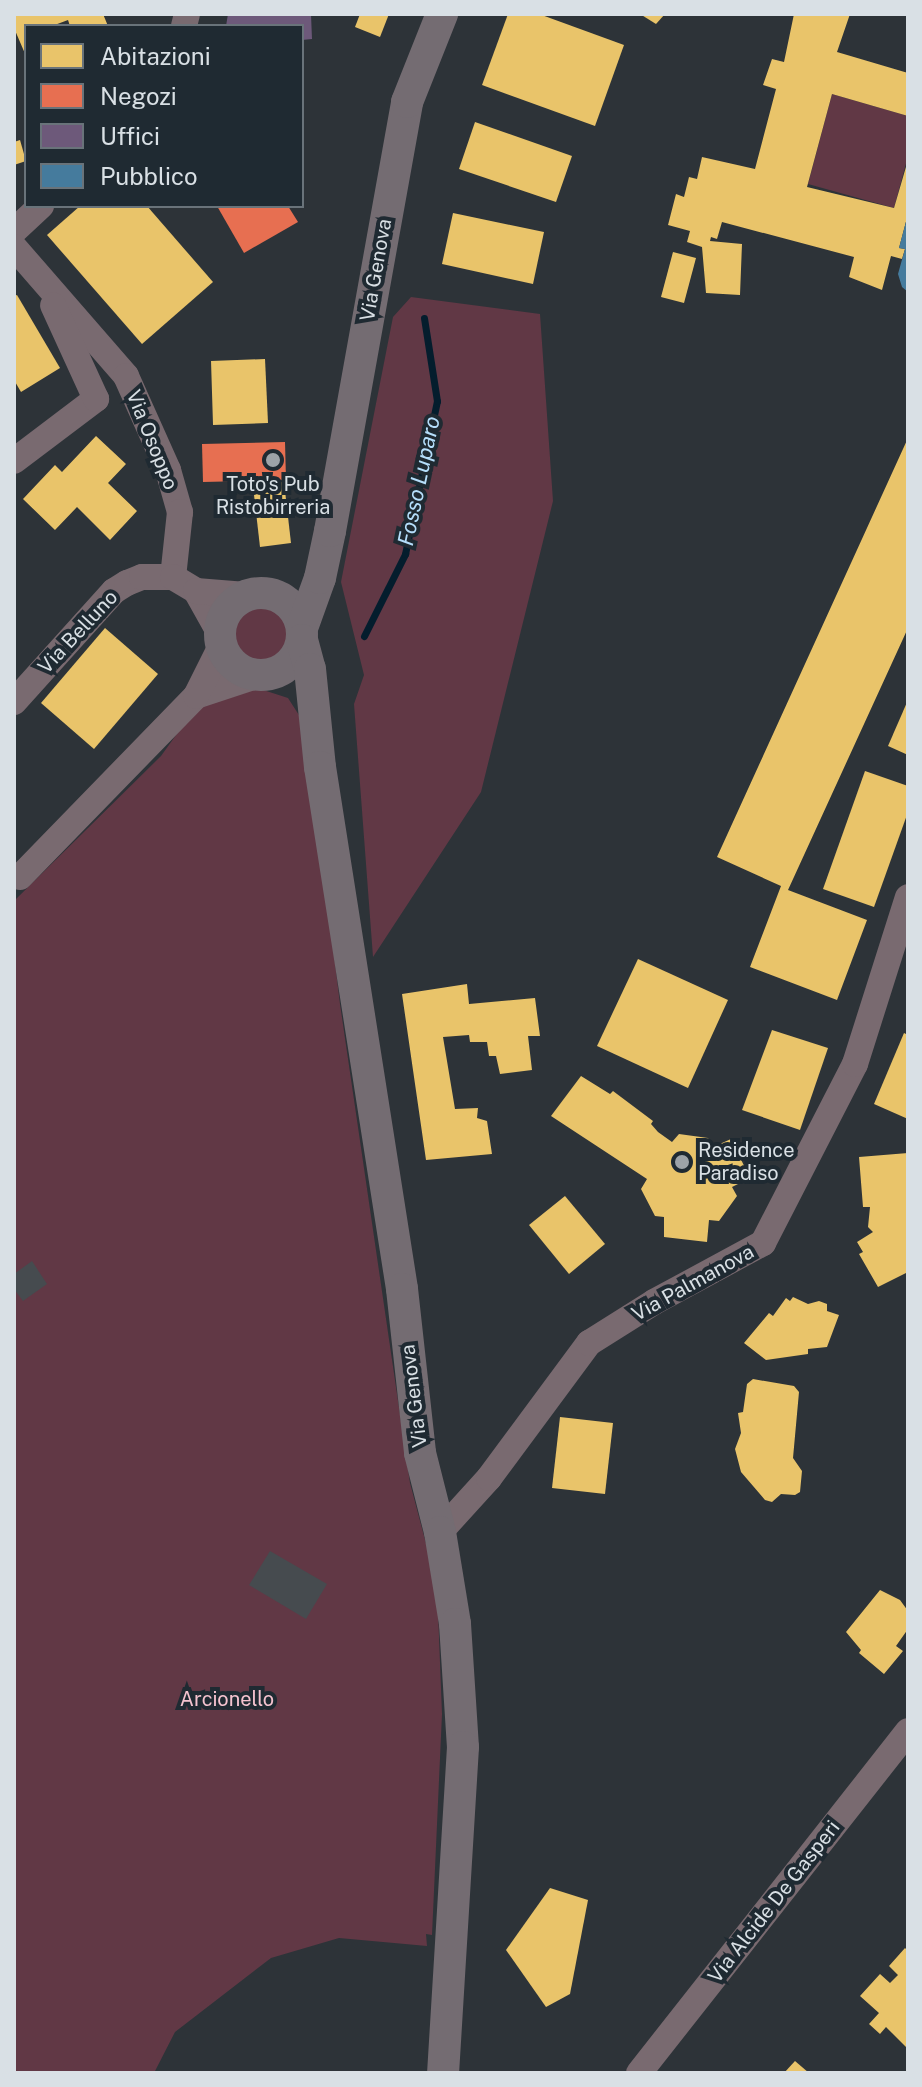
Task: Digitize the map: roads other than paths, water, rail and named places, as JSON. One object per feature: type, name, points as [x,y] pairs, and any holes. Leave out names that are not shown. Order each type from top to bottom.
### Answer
[{"type":"main road","name":"Via Genova","points":[[442,14],[407,102],[330,531],[320,578],[302,634],[310,669],[402,1289],[420,1453],[440,1532],[455,1624],[463,1747],[443,2073]]},
{"type":"main road","name":"Via Genova","points":[[282,598],[309,574],[330,531]]},
{"type":"main road","points":[[265,674],[292,662],[302,634],[299,616],[282,598],[271,593],[246,595],[227,610],[221,639],[231,662],[265,674],[316,722]]},
{"type":"street","points":[[14,231],[39,208]]},
{"type":"street","name":"Via Osoppo","points":[[14,247],[126,376],[168,470],[180,512],[173,577]]},
{"type":"street","points":[[14,461],[96,399],[42,279]]},
{"type":"street","name":"Via Belluno","points":[[14,702],[114,591],[142,577],[173,577]]},
{"type":"street","points":[[173,577],[196,591],[246,595]]},
{"type":"street","points":[[20,877],[196,696],[221,639],[196,591]]},
{"type":"street","points":[[196,696],[265,674]]},
{"type":"street","name":"Via Palmanova","points":[[440,1532],[489,1478],[589,1343],[763,1243],[855,1064],[908,897]]},
{"type":"street","name":"Via Alcide De Gasperi","points":[[639,2073],[908,1731]]},
{"type":"waterway","name":"Fosso Luparo","points":[[364,636],[405,554],[437,401],[424,318]]},
{"type":"place","name":"Toto's Pub Ristobirreria","points":[[273,460]]},
{"type":"place","name":"Residence Paradiso","points":[[682,1162]]},
{"type":"park label","name":"Arcionello","points":[[227,1699]]}]
